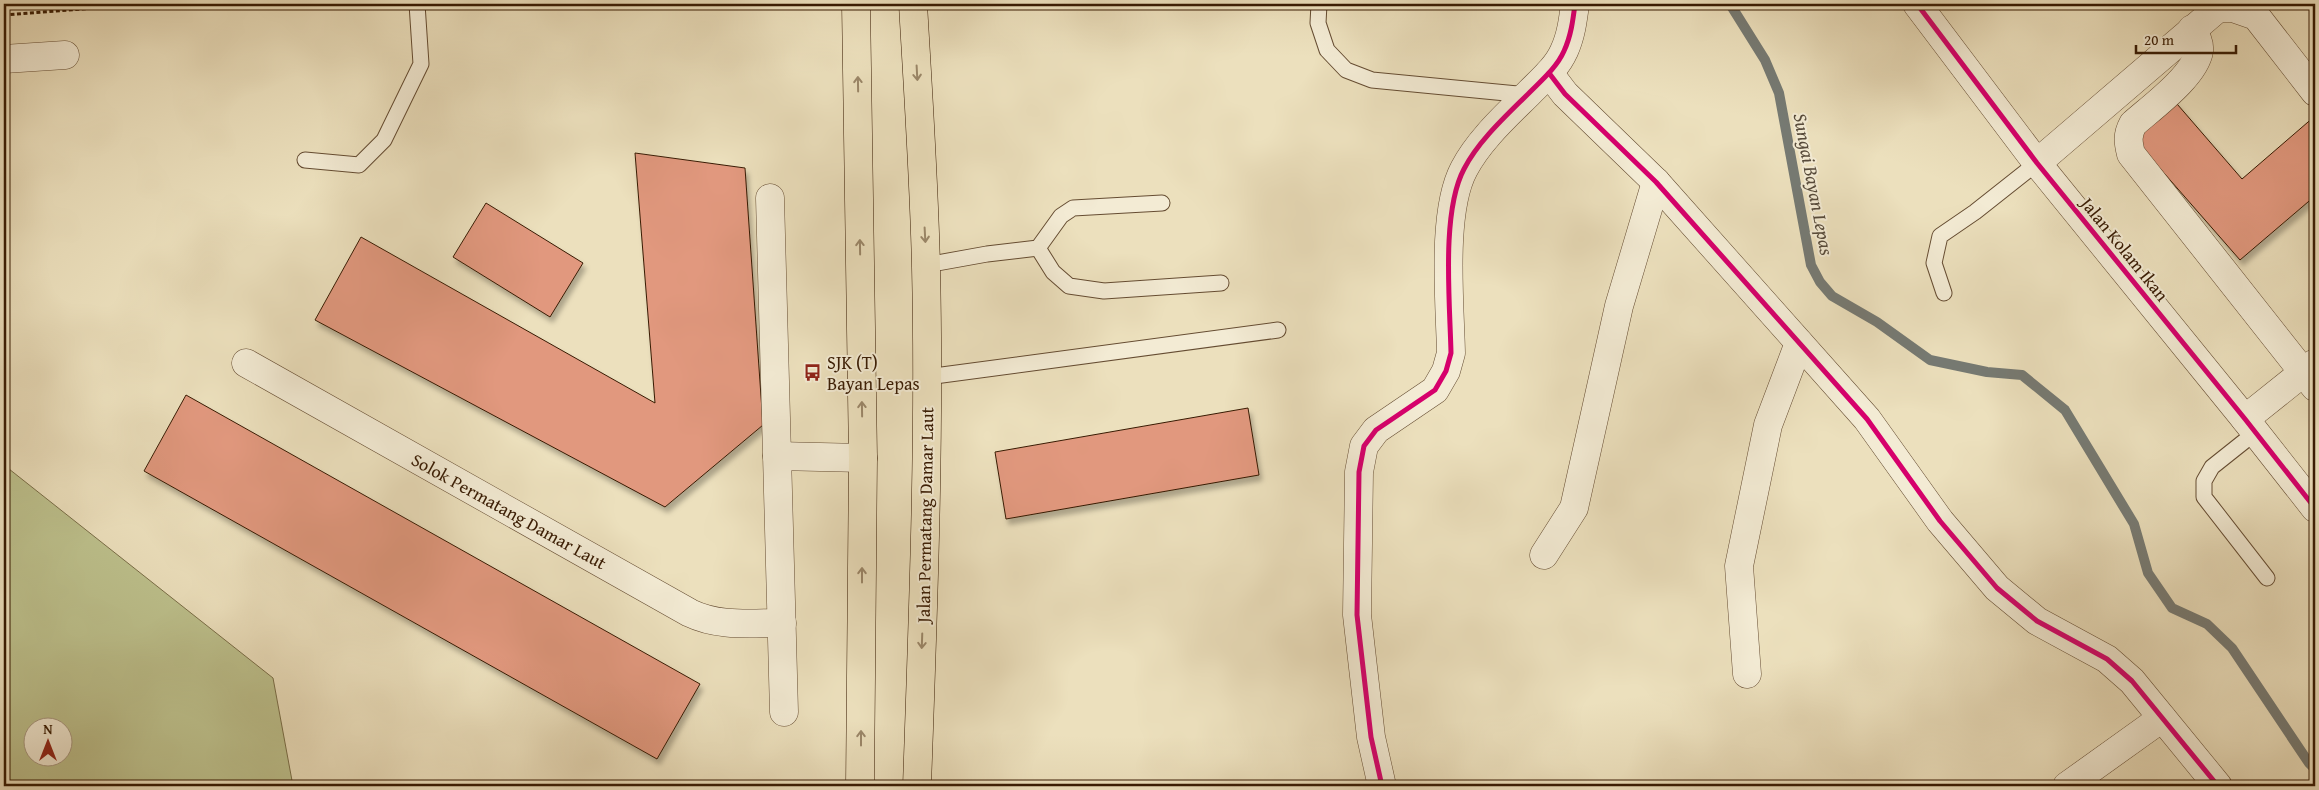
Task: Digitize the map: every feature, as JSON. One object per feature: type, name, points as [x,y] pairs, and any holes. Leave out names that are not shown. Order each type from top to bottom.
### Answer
[{"type":"highway","points":[[853,11],[863,458],[860,786]]},
{"type":"highway","name":"Jalan Permatang Damar Laut","points":[[917,11],[928,377],[928,470],[917,786]]},
{"type":"street","points":[[1382,786],[1371,737],[1357,615],[1359,472],[1364,446],[1376,430],[1435,390],[1446,371],[1451,353],[1450,222],[1454,193],[1463,170],[1480,145],[1549,73],[1564,53],[1573,28],[1576,4]]},
{"type":"street","name":"Jalan Kolam Ikan","points":[[1917,4],[2037,163],[2251,425],[2315,508]]},
{"type":"street","points":[[2037,163],[2218,8],[2233,8],[2256,16],[2315,92]]},
{"type":"street","points":[[2192,29],[2199,43],[2199,52],[2193,65],[2186,76],[2133,124],[2128,133],[2128,139],[2131,154],[2311,374],[2251,425]]},
{"type":"street","points":[[4,59],[65,55]]},
{"type":"street","points":[[1549,73],[1565,94],[1656,182],[1867,419],[1940,521],[1997,588],[2037,622],[2107,659],[2132,681],[2218,786]]},
{"type":"street","points":[[1544,555],[1574,508],[1619,306],[1656,182]]},
{"type":"street","points":[[770,198],[784,712]]},
{"type":"street","points":[[1747,674],[1739,566],[1768,425],[1799,343]]},
{"type":"street","name":"Solok Permatang Damar Laut","points":[[246,363],[690,613],[706,620],[730,623],[782,623]]},
{"type":"street","points":[[777,456],[863,458]]},
{"type":"street","points":[[2067,786],[2162,718]]},
{"type":"lane","points":[[304,160],[359,165],[384,140],[422,64],[417,4]]},
{"type":"lane","points":[[1318,4],[1318,23],[1327,50],[1346,70],[1372,80],[1527,94]]},
{"type":"lane","points":[[1944,293],[1934,263],[1940,236],[1976,212],[2037,163]]},
{"type":"lane","points":[[926,265],[987,254],[1038,248],[1061,216],[1073,208],[1162,203]]},
{"type":"lane","points":[[1038,248],[1053,272],[1069,286],[1104,291],[1221,283]]},
{"type":"lane","points":[[928,377],[1278,330]]},
{"type":"lane","points":[[2251,425],[2212,467],[2204,481],[2204,497],[2267,578]]},
{"type":"path","points":[[4,16],[146,4]]},
{"type":"green space","points":[[4,465],[273,678],[293,786],[4,786]]},
{"type":"building","points":[[2171,97],[2242,179],[2315,116],[2315,196],[2240,260],[2129,133]]},
{"type":"building","points":[[635,153],[745,168],[763,425],[665,507],[315,320],[361,237],[655,403]]},
{"type":"building","points":[[486,203],[583,263],[550,317],[453,257]]},
{"type":"building","points":[[186,395],[700,684],[657,759],[144,471]]},
{"type":"building","points":[[1248,408],[1259,475],[1006,519],[995,452]]},
{"type":"waterway","name":"Sungai Bayan Lepas","points":[[1730,4],[1765,60],[1779,93],[1811,265],[1820,282],[1832,296],[1877,322],[1930,360],[1987,372],[2022,375],[2065,410],[2134,524],[2148,573],[2172,608],[2207,624],[2232,648],[2309,763],[2315,769]]},
{"type":"cycle path","points":[[1382,786],[1371,737],[1357,615],[1359,472],[1364,446],[1376,430],[1435,390],[1446,371],[1451,353],[1448,258],[1452,209],[1457,187],[1464,169],[1477,148],[1557,62],[1568,40],[1575,4]]},
{"type":"cycle path","points":[[1917,4],[2037,163],[2315,508]]},
{"type":"cycle path","points":[[1549,73],[1565,94],[1656,182],[1867,419],[1940,521],[1997,588],[2037,621],[2107,659],[2132,681],[2218,786]]},
{"type":"place","name":"SJK (T) Bayan Lepas","points":[[813,372]]}]
